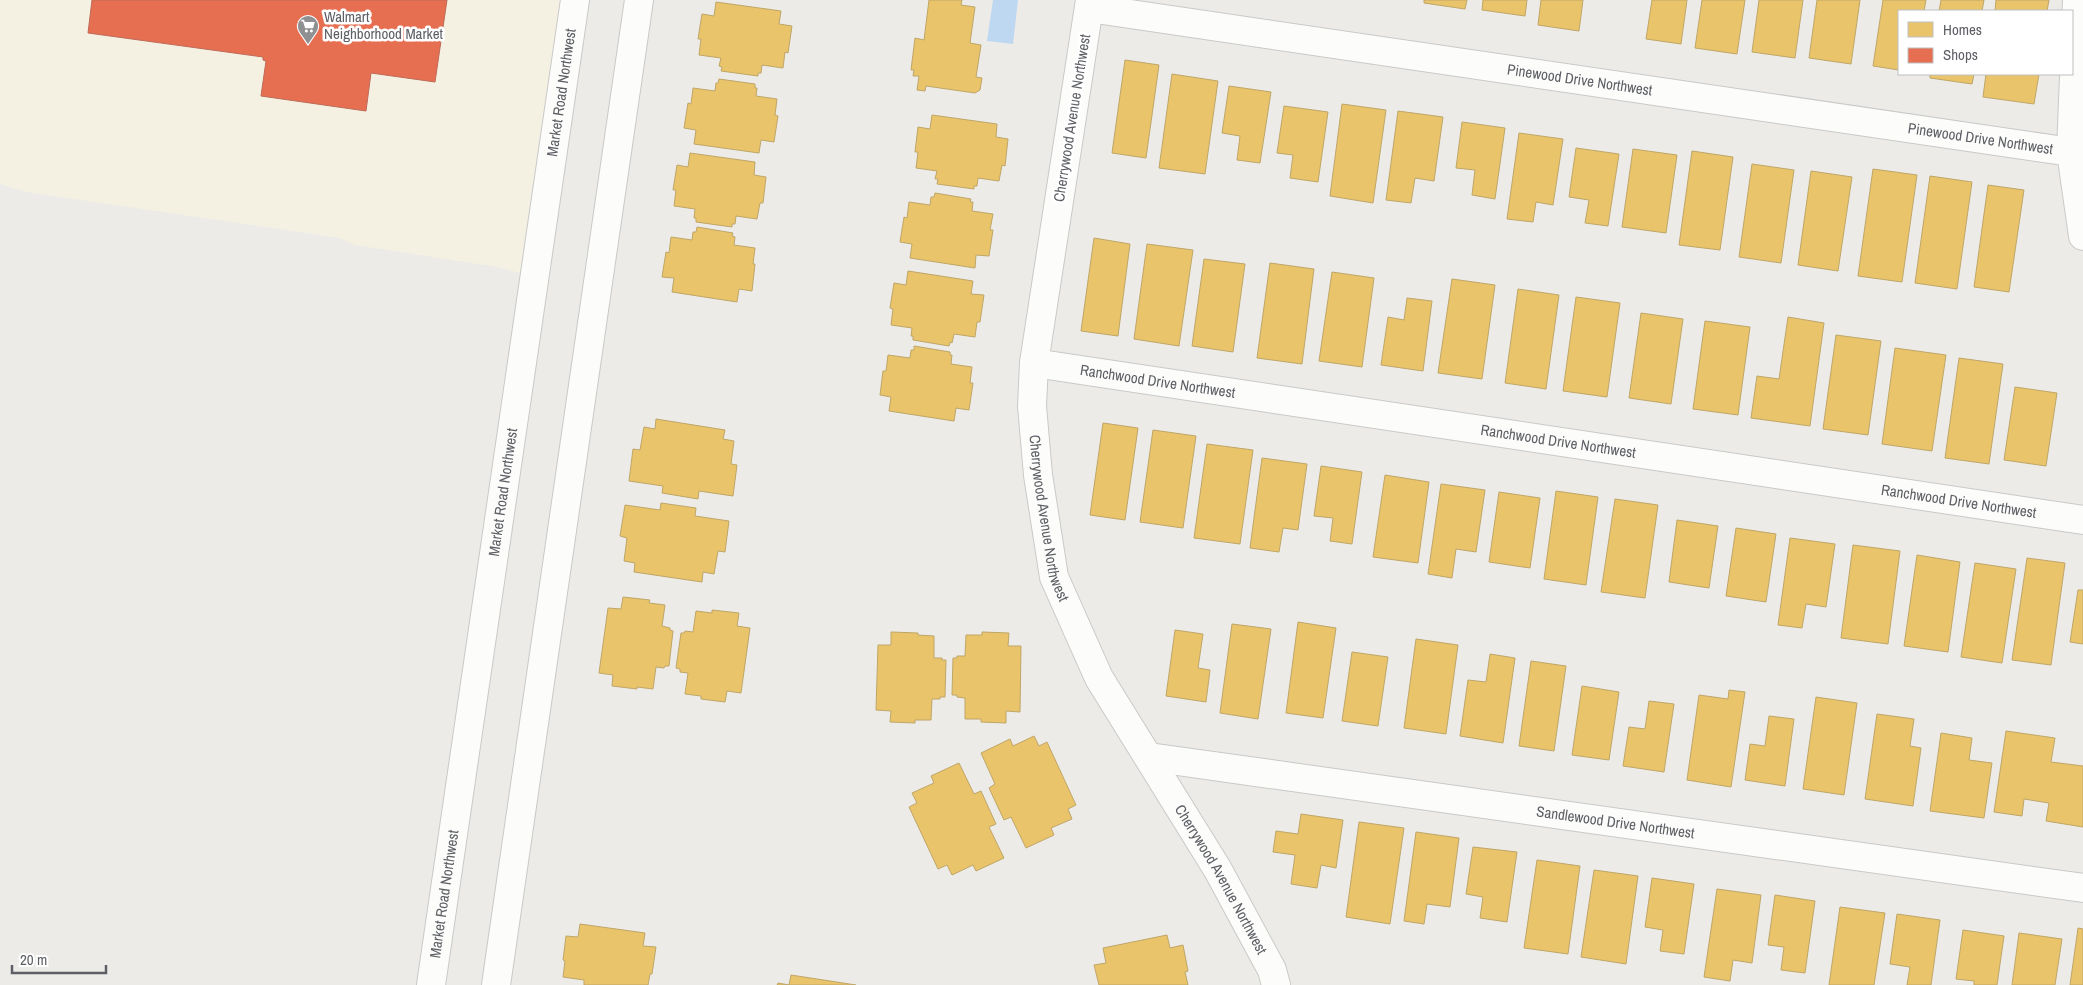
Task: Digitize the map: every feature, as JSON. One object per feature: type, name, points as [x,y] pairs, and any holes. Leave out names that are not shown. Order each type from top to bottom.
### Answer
[{"type":"street","name":"Market Road Northwest","points":[[431,985],[575,0]]},
{"type":"street","points":[[496,985],[639,0]]},
{"type":"street","points":[[2077,0],[2071,152],[2083,236]]},
{"type":"street","name":"Pinewood Drive Northwest","points":[[1089,4],[2071,152]]},
{"type":"street","name":"Cherrywood Avenue Northwest","points":[[1089,4],[1034,363],[1032,406],[1038,475],[1054,577],[1099,678],[1218,870],[1272,970],[1276,985]]},
{"type":"street","name":"Ranchwood Drive Northwest","points":[[1034,363],[2083,520]]},
{"type":"street","name":"Sandlewood Drive Northwest","points":[[1149,757],[2083,888]]},
{"type":"shaded area","points":[[0,0],[567,0],[524,274],[498,267],[355,245],[340,238],[27,192],[0,184]]},
{"type":"water","points":[[993,0],[1018,0],[1013,44],[987,41]]},
{"type":"building: Homes","points":[[929,0],[962,0],[961,5],[975,7],[970,43],[981,45],[976,77],[982,78],[980,90],[975,93],[926,86],[925,91],[917,90],[919,76],[913,76],[914,70],[911,70],[915,38],[924,40]]},
{"type":"building: Homes","points":[[1424,0],[1467,0],[1465,9],[1424,3]]},
{"type":"building: Homes","points":[[1483,0],[1527,0],[1525,16],[1482,10]]},
{"type":"building: Homes","points":[[1541,0],[1583,0],[1579,31],[1538,25]]},
{"type":"building: Homes","points":[[1652,0],[1687,0],[1681,44],[1646,39]]},
{"type":"building: Homes","points":[[1702,0],[1745,0],[1737,54],[1695,48]]},
{"type":"building: Homes","points":[[1759,0],[1803,0],[1795,58],[1752,52]]},
{"type":"building: Homes","points":[[1817,0],[1860,0],[1851,64],[1809,58]]},
{"type":"building: Homes","points":[[1883,0],[1926,0],[1924,10],[1898,10],[1898,70],[1873,66]]},
{"type":"building: Homes","points":[[1941,0],[1984,0],[1982,10],[1939,10]]},
{"type":"building: Homes","points":[[1996,0],[2049,0],[2047,10],[1995,10]]},
{"type":"building: Homes","points":[[716,2],[781,11],[779,24],[792,26],[788,53],[785,52],[783,68],[762,65],[761,73],[758,73],[758,76],[721,71],[722,67],[719,66],[721,58],[699,55],[701,39],[698,39],[702,14],[714,16]]},
{"type":"building: Homes","points":[[1125,60],[1159,65],[1146,158],[1112,153]]},
{"type":"building: Homes","points":[[1172,74],[1218,81],[1205,174],[1159,168]]},
{"type":"building: Homes","points":[[1930,75],[1974,75],[1972,84],[1930,78]]},
{"type":"building: Homes","points":[[1986,75],[2039,75],[2034,104],[1983,97]]},
{"type":"building: Homes","points":[[719,79],[755,84],[755,88],[757,88],[756,96],[777,99],[775,115],[778,116],[774,142],[761,140],[759,153],[694,144],[696,130],[684,128],[688,103],[691,104],[693,88],[715,91],[716,83],[718,83]]},
{"type":"building: Homes","points":[[1229,86],[1271,92],[1260,163],[1237,160],[1240,136],[1222,133]]},
{"type":"building: Homes","points":[[1342,104],[1386,110],[1373,203],[1330,196]]},
{"type":"building: Homes","points":[[1284,106],[1328,112],[1318,182],[1290,178],[1293,155],[1277,153]]},
{"type":"building: Homes","points":[[1398,111],[1443,117],[1434,181],[1415,178],[1411,203],[1386,200]]},
{"type":"building: Homes","points":[[932,115],[997,124],[996,137],[1008,139],[1005,166],[1002,165],[999,181],[978,178],[977,186],[974,186],[974,189],[937,184],[938,179],[935,179],[937,171],[916,168],[918,152],[915,152],[918,127],[930,129]]},
{"type":"building: Homes","points":[[1462,122],[1505,128],[1495,199],[1472,195],[1475,170],[1456,168]]},
{"type":"building: Homes","points":[[1519,133],[1563,139],[1553,205],[1536,202],[1533,222],[1507,219]]},
{"type":"building: Homes","points":[[1576,148],[1619,154],[1608,226],[1585,223],[1589,200],[1569,197]]},
{"type":"building: Homes","points":[[1633,149],[1677,155],[1666,233],[1622,227]]},
{"type":"building: Homes","points":[[1692,151],[1733,157],[1720,250],[1679,245]]},
{"type":"building: Homes","points":[[690,153],[755,162],[754,175],[766,177],[763,203],[760,203],[757,219],[736,216],[735,224],[732,224],[732,227],[696,222],[696,218],[694,218],[695,209],[674,206],[676,190],[673,190],[677,165],[688,167]]},
{"type":"building: Homes","points":[[1752,164],[1794,170],[1781,263],[1739,257]]},
{"type":"building: Homes","points":[[1873,169],[1917,175],[1902,282],[1858,276]]},
{"type":"building: Homes","points":[[1811,171],[1852,177],[1838,271],[1798,265]]},
{"type":"building: Homes","points":[[1930,176],[1972,182],[1957,289],[1915,283]]},
{"type":"building: Homes","points":[[1988,185],[2024,190],[2009,292],[1974,287]]},
{"type":"building: Homes","points":[[935,193],[971,199],[970,202],[973,202],[972,211],[993,214],[990,230],[993,230],[989,256],[976,255],[975,268],[910,258],[912,244],[900,242],[904,217],[907,218],[909,202],[930,205],[931,197],[934,197]]},
{"type":"building: Homes","points":[[697,227],[733,233],[732,236],[735,237],[734,245],[755,248],[752,291],[739,289],[737,302],[672,292],[674,278],[662,277],[666,252],[669,253],[671,237],[692,240],[693,232],[696,232]]},
{"type":"building: Homes","points":[[1094,238],[1130,244],[1118,336],[1081,331]]},
{"type":"building: Homes","points":[[1147,244],[1193,250],[1179,346],[1134,339]]},
{"type":"building: Homes","points":[[1204,259],[1245,264],[1233,352],[1192,346]]},
{"type":"building: Homes","points":[[1270,263],[1314,269],[1302,364],[1257,358]]},
{"type":"building: Homes","points":[[908,271],[973,281],[971,294],[984,295],[980,322],[977,322],[975,337],[954,334],[952,343],[950,342],[949,346],[913,340],[913,336],[911,336],[912,328],[891,325],[893,309],[890,308],[894,283],[906,285]]},
{"type":"building: Homes","points":[[1332,272],[1374,278],[1362,367],[1319,361]]},
{"type":"building: Homes","points":[[1452,279],[1495,285],[1482,379],[1438,373]]},
{"type":"building: Homes","points":[[1518,289],[1559,295],[1546,389],[1505,383]]},
{"type":"building: Homes","points":[[1576,297],[1620,303],[1607,397],[1563,391]]},
{"type":"building: Homes","points":[[1407,298],[1432,301],[1423,371],[1381,365],[1388,317],[1404,320]]},
{"type":"building: Homes","points":[[1641,313],[1683,319],[1671,404],[1629,398]]},
{"type":"building: Homes","points":[[1788,317],[1824,323],[1810,426],[1751,418],[1757,376],[1779,379]]},
{"type":"building: Homes","points":[[1705,321],[1750,327],[1738,415],[1693,409]]},
{"type":"building: Homes","points":[[1836,335],[1881,341],[1868,435],[1823,429]]},
{"type":"building: Homes","points":[[914,346],[950,352],[950,355],[952,355],[951,364],[972,367],[970,383],[973,383],[969,410],[956,408],[954,421],[889,411],[891,397],[880,395],[883,371],[886,371],[888,355],[910,358],[911,350],[914,350]]},
{"type":"building: Homes","points":[[1895,348],[1946,355],[1932,451],[1882,444]]},
{"type":"building: Homes","points":[[1959,358],[2003,364],[1989,464],[1945,458]]},
{"type":"building: Homes","points":[[2015,387],[2057,393],[2046,466],[2004,460]]},
{"type":"building: Homes","points":[[656,419],[725,430],[723,439],[734,441],[731,464],[737,465],[733,496],[699,491],[698,499],[662,493],[663,486],[629,481],[633,449],[640,450],[644,427],[655,429]]},
{"type":"building: Homes","points":[[1103,423],[1138,428],[1125,520],[1090,515]]},
{"type":"building: Homes","points":[[1153,430],[1196,436],[1183,528],[1140,522]]},
{"type":"building: Homes","points":[[1207,444],[1253,450],[1240,544],[1194,538]]},
{"type":"building: Homes","points":[[1262,458],[1307,464],[1298,530],[1283,528],[1279,552],[1250,548]]},
{"type":"building: Homes","points":[[1321,466],[1362,472],[1352,544],[1330,541],[1333,518],[1314,516]]},
{"type":"building: Homes","points":[[1385,475],[1429,482],[1418,563],[1373,557]]},
{"type":"building: Homes","points":[[1441,484],[1485,490],[1476,552],[1456,549],[1452,578],[1428,574]]},
{"type":"building: Homes","points":[[1556,491],[1598,497],[1586,585],[1544,579]]},
{"type":"building: Homes","points":[[1499,492],[1540,498],[1530,568],[1489,562]]},
{"type":"building: Homes","points":[[1615,499],[1658,505],[1645,598],[1601,592]]},
{"type":"building: Homes","points":[[661,503],[696,508],[695,516],[729,521],[725,552],[718,551],[714,574],[703,572],[702,582],[634,572],[635,563],[624,561],[627,538],[620,536],[625,505],[660,510]]},
{"type":"building: Homes","points":[[1677,520],[1718,526],[1709,588],[1669,582]]},
{"type":"building: Homes","points":[[1736,528],[1776,534],[1766,602],[1726,596]]},
{"type":"building: Homes","points":[[1790,538],[1835,544],[1826,607],[1806,604],[1802,628],[1778,625]]},
{"type":"building: Homes","points":[[1853,545],[1900,551],[1888,644],[1841,638]]},
{"type":"building: Homes","points":[[1917,555],[1960,562],[1948,652],[1904,646]]},
{"type":"building: Homes","points":[[2027,558],[2065,563],[2051,665],[2012,660]]},
{"type":"building: Homes","points":[[1975,563],[2016,569],[2002,663],[1961,657]]},
{"type":"building: Homes","points":[[2078,590],[2083,590],[2083,644],[2070,642]]},
{"type":"building: Homes","points":[[623,597],[650,600],[649,603],[665,605],[662,626],[673,631],[669,666],[664,668],[656,667],[653,689],[612,686],[613,675],[599,673],[608,608],[621,609]]},
{"type":"building: Homes","points":[[712,610],[739,613],[737,626],[750,628],[741,693],[727,691],[725,702],[701,699],[701,696],[685,694],[688,673],[680,672],[680,669],[676,668],[681,633],[685,631],[693,632],[696,611],[712,613]]},
{"type":"building: Homes","points":[[1298,622],[1336,628],[1323,718],[1286,713]]},
{"type":"building: Homes","points":[[1232,624],[1271,629],[1258,719],[1220,713]]},
{"type":"building: Homes","points":[[1175,630],[1203,634],[1198,668],[1210,670],[1206,702],[1166,696]]},
{"type":"building: Homes","points":[[891,632],[918,633],[918,635],[934,636],[934,658],[946,660],[945,697],[932,699],[931,720],[915,720],[915,723],[890,722],[891,711],[876,710],[878,645],[891,645]]},
{"type":"building: Homes","points":[[982,632],[1009,633],[1008,646],[1021,646],[1020,712],[1006,711],[1006,723],[981,722],[981,719],[965,719],[965,698],[952,695],[953,658],[965,656],[966,635],[982,635]]},
{"type":"building: Homes","points":[[1416,639],[1458,645],[1446,734],[1404,728]]},
{"type":"building: Homes","points":[[1352,652],[1388,657],[1378,726],[1342,721]]},
{"type":"building: Homes","points":[[1490,654],[1515,658],[1503,743],[1460,736],[1468,680],[1486,682]]},
{"type":"building: Homes","points":[[1531,661],[1566,666],[1554,751],[1519,746]]},
{"type":"building: Homes","points":[[1582,686],[1619,692],[1609,760],[1572,755]]},
{"type":"building: Homes","points":[[1729,690],[1745,692],[1731,787],[1687,780],[1699,695],[1728,699]]},
{"type":"building: Homes","points":[[1816,697],[1857,703],[1844,795],[1803,789]]},
{"type":"building: Homes","points":[[1649,701],[1674,704],[1664,772],[1623,766],[1629,727],[1645,729]]},
{"type":"building: Homes","points":[[1877,714],[1914,719],[1910,746],[1921,748],[1913,806],[1865,799]]},
{"type":"building: Homes","points":[[1769,716],[1794,719],[1785,786],[1745,780],[1750,744],[1765,746]]},
{"type":"building: Homes","points":[[2006,731],[2055,738],[2051,762],[2083,766],[2083,827],[2046,821],[2049,803],[2024,799],[2022,816],[1994,812]]},
{"type":"building: Homes","points":[[1941,733],[1972,738],[1969,760],[1992,763],[1984,818],[1930,811]]},
{"type":"building: Homes","points":[[1034,736],[1039,746],[1047,742],[1076,805],[1068,809],[1072,819],[1051,828],[1054,835],[1026,848],[1011,817],[1004,820],[989,788],[995,784],[981,753],[1010,739],[1013,746]]},
{"type":"building: Homes","points":[[959,763],[974,794],[981,791],[996,824],[989,827],[1004,858],[976,871],[973,865],[952,875],[947,865],[938,869],[909,807],[917,803],[912,793],[934,783],[931,776]]},
{"type":"building: Homes","points":[[1301,814],[1343,820],[1336,868],[1321,865],[1317,888],[1291,884],[1295,855],[1273,852],[1276,831],[1298,834]]},
{"type":"building: Homes","points":[[1359,822],[1404,828],[1390,924],[1346,917]]},
{"type":"building: Homes","points":[[1416,832],[1459,838],[1450,907],[1427,904],[1424,924],[1404,921]]},
{"type":"building: Homes","points":[[1473,847],[1517,852],[1507,922],[1480,918],[1483,897],[1466,894]]},
{"type":"building: Homes","points":[[1537,860],[1580,866],[1568,954],[1524,948]]},
{"type":"building: Homes","points":[[1594,870],[1638,876],[1626,964],[1581,957]]},
{"type":"building: Homes","points":[[1652,878],[1694,884],[1684,954],[1660,951],[1663,930],[1645,927]]},
{"type":"building: Homes","points":[[1717,889],[1761,895],[1752,963],[1733,960],[1730,981],[1704,977]]},
{"type":"building: Homes","points":[[1775,895],[1815,901],[1805,973],[1781,970],[1784,947],[1768,945]]},
{"type":"building: Homes","points":[[1840,907],[1885,913],[1874,985],[1829,985]]},
{"type":"building: Homes","points":[[1897,914],[1940,920],[1931,985],[1907,985],[1910,967],[1890,964]]},
{"type":"building: Homes","points":[[580,924],[645,933],[643,946],[656,947],[652,974],[650,974],[648,985],[584,985],[584,980],[563,977],[566,936],[578,937]]},
{"type":"building: Homes","points":[[2078,928],[2083,929],[2083,985],[2070,985]]},
{"type":"building: Homes","points":[[1963,930],[2004,936],[1997,985],[1974,985],[1974,981],[1956,979]]},
{"type":"building: Homes","points":[[2019,933],[2062,939],[2055,985],[2012,985]]},
{"type":"building: Homes","points":[[1167,935],[1170,948],[1183,945],[1188,971],[1185,972],[1188,985],[1099,985],[1094,965],[1106,963],[1103,948]]},
{"type":"building: Homes","points":[[791,975],[856,985],[789,985]]},
{"type":"building: Shops","name":"Walmart Neighborhood Market","points":[[92,0],[447,0],[435,82],[371,73],[366,111],[261,96],[266,61],[263,60],[263,57],[88,33]]},
{"type":"place","name":"Walmart Neighborhood Market","points":[[308,45]]}]
